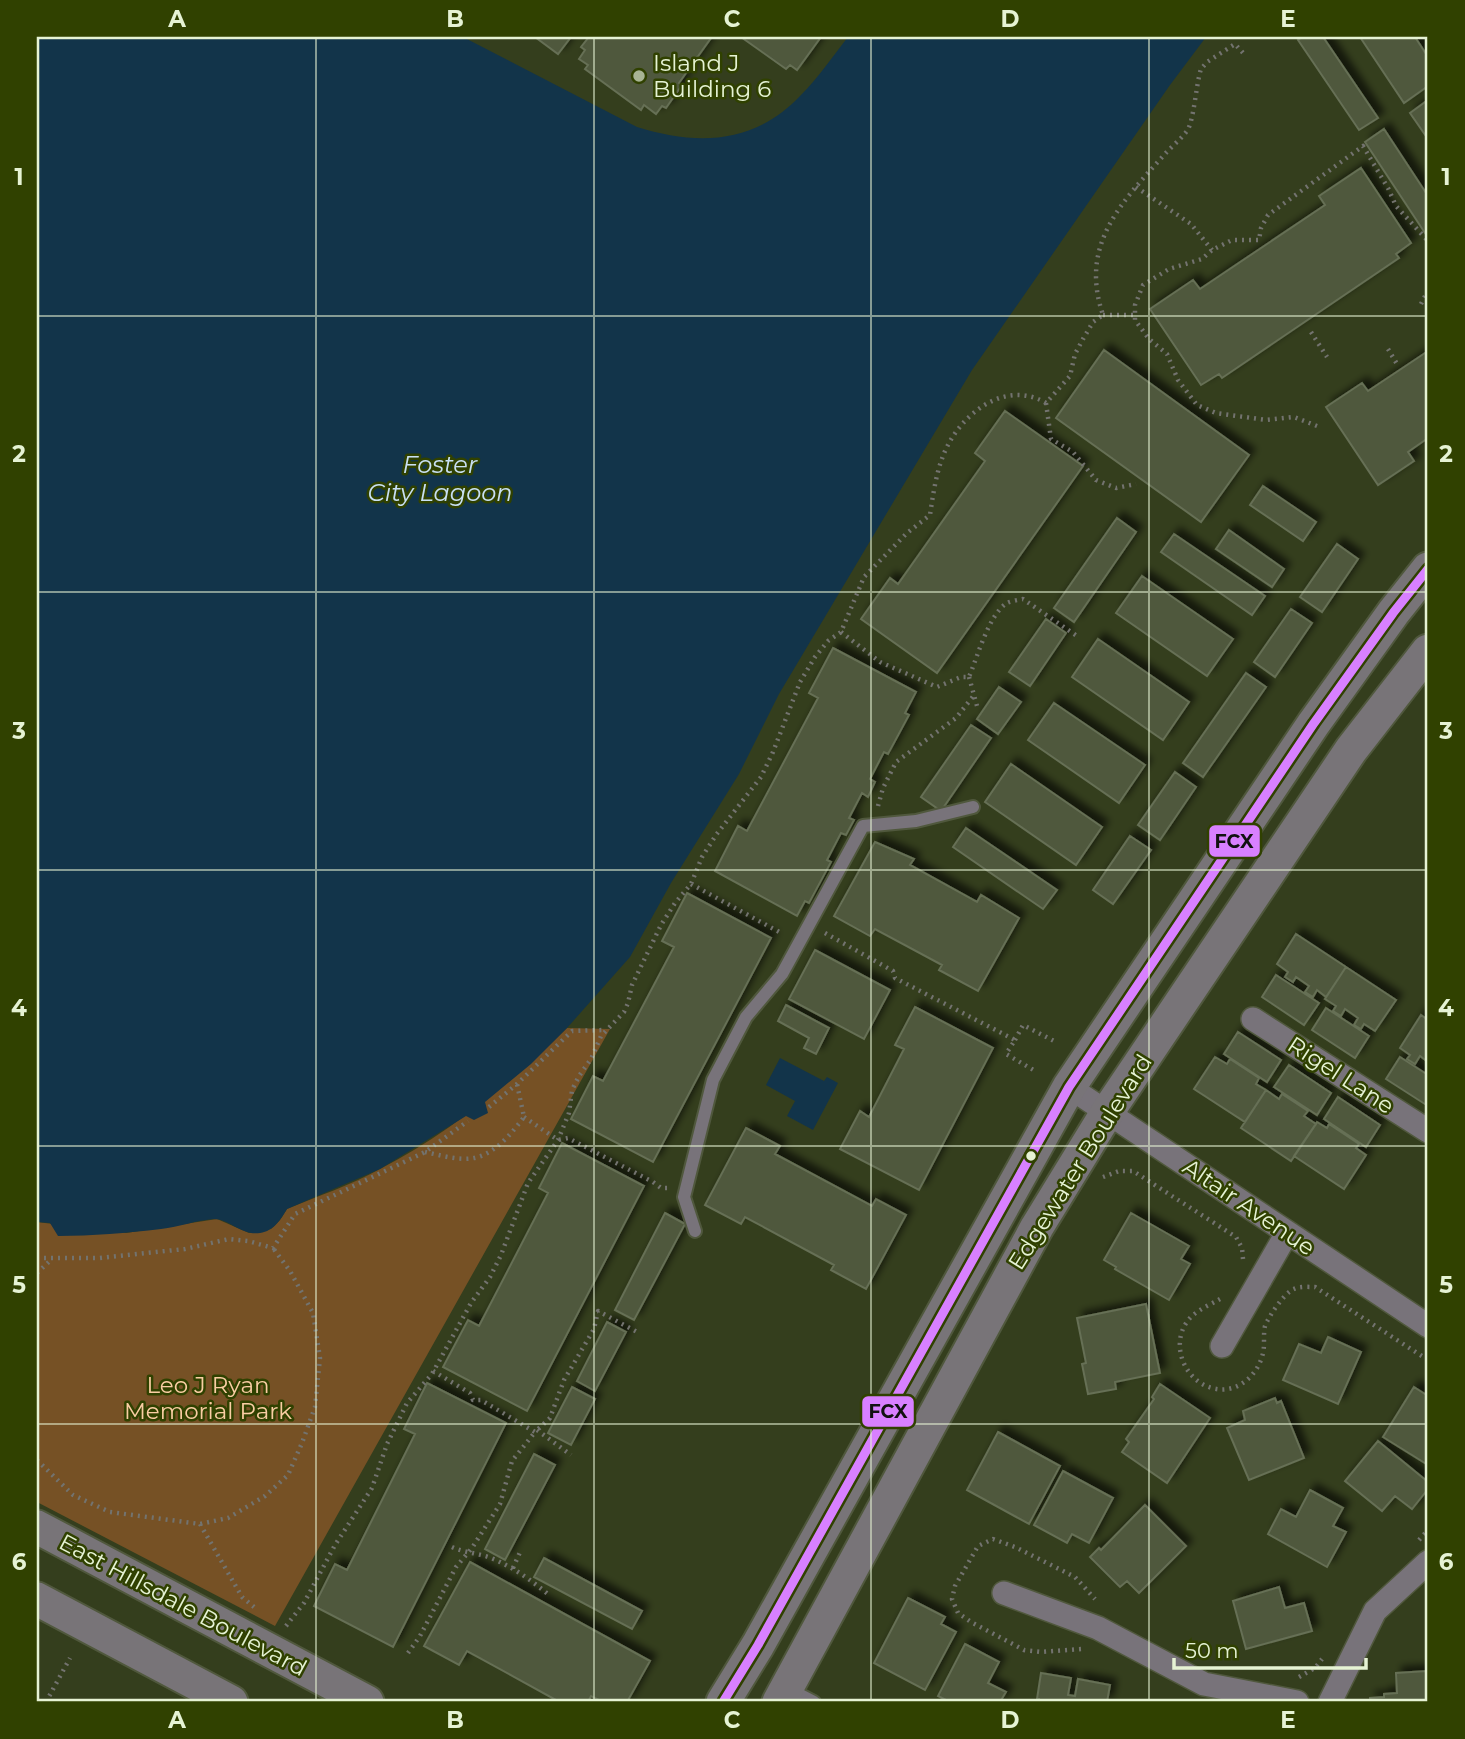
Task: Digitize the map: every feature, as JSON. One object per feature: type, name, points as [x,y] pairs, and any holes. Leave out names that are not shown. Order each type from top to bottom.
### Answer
[{"type":"main road","name":"Edgewater Boulevard","points":[[723,1702],[758,1645],[1069,1087],[1314,723],[1428,569]]},
{"type":"main road","name":"Edgewater Boulevard","points":[[793,1697],[1037,1227],[1108,1111],[1352,750],[1428,651]]},
{"type":"main road","name":"East Hillsdale Boulevard","points":[[37,1527],[367,1702]]},
{"type":"main road","points":[[37,1599],[232,1702]]},
{"type":"street","name":"Rigel Lane","points":[[1253,1019],[1428,1131]]},
{"type":"street","name":"Altair Avenue","points":[[1069,1087],[1428,1326]]},
{"type":"street","points":[[1222,1346],[1287,1233]]},
{"type":"street","points":[[1330,1702],[1375,1611],[1428,1562]]},
{"type":"street","points":[[1004,1593],[1098,1628],[1204,1684],[1297,1702]]},
{"type":"lane","points":[[695,1231],[684,1197],[713,1080],[746,1017],[782,974],[863,826],[916,821],[973,807]]},
{"type":"path","points":[[1103,315],[1096,276],[1098,249],[1108,224],[1136,187],[1187,131],[1201,69],[1207,62],[1236,44],[1243,53]]},
{"type":"path","points":[[1317,426],[1294,417],[1266,420],[1216,413],[1197,405],[1178,380],[1167,354],[1149,339],[1135,320],[1135,305],[1143,285],[1169,269],[1202,259],[1231,240],[1259,240],[1261,228],[1268,215],[1363,146],[1388,188],[1395,206],[1428,240]]},
{"type":"path","points":[[1136,187],[1191,224],[1212,250]]},
{"type":"path","points":[[1421,304],[1428,290]]},
{"type":"path","points":[[1135,315],[1103,315],[1093,323],[1075,354],[1070,376],[1046,403],[1051,439],[1073,452],[1096,480],[1116,488],[1136,484]]},
{"type":"path","points":[[1311,331],[1327,357]]},
{"type":"path","points":[[1388,349],[1397,364]]},
{"type":"path","points":[[281,1632],[304,1603],[335,1545],[372,1488],[387,1444],[407,1403],[433,1371],[471,1303],[490,1277],[528,1183],[558,1140],[569,1113],[572,1090],[606,1030],[624,1012],[632,985],[661,925],[691,884],[702,857],[761,777],[774,752],[800,682],[828,641],[841,632],[864,578],[907,533],[930,515],[942,456],[952,437],[983,404],[1009,395],[1037,398],[1046,403]]},
{"type":"path","points":[[977,706],[969,677],[989,628],[1007,604],[1023,599],[1077,636]]},
{"type":"path","points":[[841,632],[880,662],[937,687],[961,677],[969,677]]},
{"type":"path","points":[[875,825],[883,788],[896,762],[956,718],[975,694]]},
{"type":"path","points":[[691,884],[790,938],[796,950]]},
{"type":"path","points":[[809,925],[893,971],[895,978],[1015,1040]]},
{"type":"path","points":[[1037,1072],[1006,1054],[1023,1025],[1056,1042]]},
{"type":"path","points":[[489,1107],[572,1031],[606,1030]]},
{"type":"path","points":[[517,1084],[524,1117],[558,1140],[568,1138],[661,1188],[686,1188]]},
{"type":"path","points":[[425,1152],[453,1158],[475,1158],[510,1136],[524,1117]]},
{"type":"path","points":[[273,1248],[295,1214],[425,1152],[468,1121]]},
{"type":"path","points":[[1096,1185],[1105,1175],[1133,1171],[1236,1237],[1243,1258],[1241,1267]]},
{"type":"path","points":[[37,1258],[99,1258],[185,1250],[229,1239],[273,1248],[290,1271],[313,1313],[320,1358],[315,1407],[288,1475],[265,1496],[228,1518],[200,1524],[110,1512],[73,1495],[37,1460]]},
{"type":"path","points":[[37,1273],[52,1259]]},
{"type":"path","points":[[1226,1291],[1191,1317],[1182,1331],[1180,1353],[1185,1369],[1199,1384],[1215,1390],[1232,1389],[1256,1371],[1264,1353],[1265,1327],[1284,1295],[1296,1287],[1315,1287],[1428,1360]]},
{"type":"path","points":[[408,1653],[456,1567],[500,1504],[512,1461],[550,1418],[564,1380],[594,1329],[597,1311],[639,1333]]},
{"type":"path","points":[[433,1371],[470,1393],[473,1400],[481,1400],[536,1431],[571,1455]]},
{"type":"path","points":[[200,1524],[243,1597],[257,1611]]},
{"type":"path","points":[[1413,1545],[1428,1530]]},
{"type":"path","points":[[1088,1651],[1024,1650],[958,1613],[952,1599],[955,1586],[978,1546],[993,1539],[1015,1547],[1074,1577],[1093,1598],[1105,1604]]},
{"type":"path","points":[[452,1547],[467,1554],[487,1557],[513,1569],[550,1595]]},
{"type":"path","points":[[513,1569],[521,1550]]},
{"type":"path","points":[[1295,1679],[1315,1668],[1326,1653]]},
{"type":"path","points":[[46,1702],[70,1658]]},
{"type":"green space","name":"Leo J Ryan Memorial Park","points":[[567,1028],[610,1029],[275,1626],[37,1502],[37,1222],[126,1233],[217,1219],[249,1233],[271,1229],[287,1209],[369,1175],[456,1123],[502,1087]]},
{"type":"water","name":"Foster City Lagoon","points":[[37,37],[463,37],[637,127],[682,137],[704,138],[745,132],[783,111],[801,95],[848,37],[1206,37],[972,370],[779,694],[739,774],[671,883],[630,957],[531,1064],[485,1102],[488,1113],[474,1120],[466,1116],[380,1169],[287,1209],[273,1227],[260,1233],[247,1232],[214,1219],[168,1228],[58,1236],[50,1223],[37,1222]]},
{"type":"water","points":[[780,1058],[824,1081],[827,1077],[838,1083],[813,1130],[787,1116],[795,1101],[766,1085]]},
{"type":"building","points":[[535,37],[571,37],[558,54]]},
{"type":"building","name":"Island J Building 6","points":[[589,37],[711,38],[679,83],[682,85],[666,108],[662,106],[656,114],[644,105],[641,110],[585,69],[588,65],[579,59],[585,50],[581,47]]},
{"type":"building","points":[[741,37],[821,37],[797,70],[790,65],[786,69]]},
{"type":"building","points":[[1302,37],[1323,37],[1378,118],[1359,130],[1298,40]]},
{"type":"building","points":[[1360,37],[1415,37],[1428,57],[1428,86],[1404,103]]},
{"type":"building","points":[[1428,100],[1428,139],[1410,113]]},
{"type":"building","points":[[1384,129],[1428,196],[1428,230],[1425,233],[1365,142]]},
{"type":"building","points":[[1361,168],[1411,243],[1396,254],[1399,258],[1222,378],[1219,374],[1201,385],[1150,309],[1193,280],[1200,289],[1325,205],[1319,196]]},
{"type":"building","points":[[1104,350],[1249,455],[1201,522],[1056,418]]},
{"type":"building","points":[[1428,351],[1428,438],[1408,452],[1414,461],[1378,485],[1326,407],[1362,383],[1368,391]]},
{"type":"building","points":[[1005,411],[1083,466],[937,673],[861,619],[890,578],[898,584],[985,461],[975,453]]},
{"type":"building","points":[[1263,486],[1316,522],[1303,541],[1250,505]]},
{"type":"building","points":[[1117,518],[1136,532],[1074,622],[1054,608]]},
{"type":"building","points":[[1229,530],[1284,569],[1272,587],[1216,549]]},
{"type":"building","points":[[1174,534],[1265,596],[1252,615],[1161,552]]},
{"type":"building","points":[[1337,544],[1358,559],[1322,612],[1300,597]]},
{"type":"building","points":[[1142,576],[1233,639],[1207,676],[1116,613]]},
{"type":"building","points":[[1291,609],[1312,623],[1275,677],[1254,662]]},
{"type":"building","points":[[1046,619],[1066,633],[1030,686],[1009,672]]},
{"type":"building","points":[[1098,639],[1189,702],[1163,740],[1072,677]]},
{"type":"building","points":[[833,648],[916,692],[905,713],[909,715],[888,754],[884,752],[870,779],[875,782],[868,797],[862,793],[849,818],[854,820],[846,835],[841,833],[827,860],[831,862],[809,903],[805,901],[797,916],[715,871],[738,826],[747,831],[818,698],[809,693]]},
{"type":"building","points":[[1246,673],[1266,687],[1203,777],[1183,763]]},
{"type":"building","points":[[999,687],[1021,702],[998,734],[977,719]]},
{"type":"building","points":[[1054,703],[1145,765],[1119,803],[1028,740]]},
{"type":"building","points":[[971,725],[991,738],[941,811],[921,797]]},
{"type":"building","points":[[1011,764],[1102,827],[1076,865],[985,802]]},
{"type":"building","points":[[1175,772],[1196,787],[1160,840],[1138,825]]},
{"type":"building","points":[[966,828],[1057,890],[1043,909],[953,847]]},
{"type":"building","points":[[1130,836],[1151,850],[1113,904],[1093,890]]},
{"type":"building","points":[[875,842],[914,859],[910,865],[977,902],[981,895],[1019,918],[978,991],[939,970],[942,965],[875,929],[870,936],[834,916]]},
{"type":"building","points":[[687,893],[771,938],[653,1162],[571,1119],[593,1076],[603,1081],[674,947],[662,941]]},
{"type":"building","points":[[1296,934],[1346,967],[1326,997],[1317,990],[1313,997],[1305,992],[1309,986],[1296,977],[1293,982],[1285,977],[1288,972],[1277,964]]},
{"type":"building","points":[[815,950],[890,990],[864,1039],[789,999]]},
{"type":"building","points":[[1346,967],[1396,1000],[1375,1031],[1364,1024],[1361,1029],[1354,1025],[1358,1018],[1345,1009],[1341,1016],[1333,1011],[1336,1006],[1325,999]]},
{"type":"building","points":[[1276,975],[1319,1003],[1304,1025],[1262,997]]},
{"type":"building","points":[[786,1005],[829,1028],[816,1054],[804,1048],[809,1038],[778,1021]]},
{"type":"building","points":[[915,1007],[993,1048],[919,1190],[840,1149],[860,1111],[869,1117],[904,1049],[895,1045]]},
{"type":"building","points":[[1326,1008],[1369,1036],[1355,1058],[1312,1030]]},
{"type":"building","points":[[1421,1015],[1428,1020],[1428,1062],[1420,1056],[1415,1064],[1407,1059],[1410,1055],[1400,1048]]},
{"type":"building","points":[[1238,1032],[1281,1060],[1267,1082],[1224,1054]]},
{"type":"building","points":[[1215,1057],[1227,1064],[1230,1059],[1259,1078],[1256,1084],[1266,1090],[1245,1122],[1194,1089]]},
{"type":"building","points":[[1400,1057],[1428,1075],[1428,1106],[1386,1079]]},
{"type":"building","points":[[1289,1065],[1331,1093],[1317,1115],[1274,1087]]},
{"type":"building","points":[[1266,1090],[1279,1099],[1282,1094],[1308,1111],[1304,1116],[1316,1124],[1291,1161],[1241,1128]]},
{"type":"building","points":[[1338,1097],[1380,1125],[1366,1147],[1324,1119]]},
{"type":"building","points":[[1317,1122],[1327,1128],[1329,1124],[1359,1144],[1356,1148],[1366,1155],[1344,1189],[1294,1156]]},
{"type":"building","points":[[746,1128],[780,1146],[775,1154],[872,1206],[876,1199],[906,1215],[866,1289],[831,1270],[834,1265],[745,1217],[741,1224],[705,1205]]},
{"type":"building","points":[[562,1143],[644,1186],[527,1411],[443,1367],[468,1320],[479,1326],[548,1193],[539,1188]]},
{"type":"building","points":[[665,1213],[685,1224],[634,1320],[615,1310]]},
{"type":"building","points":[[1131,1213],[1189,1246],[1181,1259],[1190,1264],[1169,1300],[1104,1260]]},
{"type":"building","points":[[1146,1304],[1160,1373],[1115,1382],[1116,1389],[1088,1394],[1082,1364],[1086,1363],[1077,1318]]},
{"type":"building","points":[[607,1322],[626,1332],[595,1391],[577,1381]]},
{"type":"building","points":[[1328,1337],[1361,1352],[1338,1404],[1283,1380],[1299,1344],[1321,1353]]},
{"type":"building","points":[[427,1383],[506,1423],[393,1647],[314,1606],[335,1564],[347,1570],[415,1434],[404,1429]]},
{"type":"building","points":[[1160,1384],[1210,1418],[1167,1483],[1122,1452],[1129,1442],[1126,1439],[1154,1399],[1152,1397]]},
{"type":"building","points":[[572,1387],[595,1399],[571,1445],[548,1433]]},
{"type":"building","points":[[1414,1387],[1428,1396],[1428,1465],[1383,1437]]},
{"type":"building","points":[[1275,1398],[1277,1403],[1281,1401],[1304,1458],[1249,1480],[1227,1428],[1245,1420],[1243,1411]]},
{"type":"building","points":[[998,1432],[1060,1466],[1029,1524],[967,1490]]},
{"type":"building","points":[[1378,1441],[1428,1482],[1428,1489],[1412,1509],[1395,1496],[1382,1511],[1345,1481]]},
{"type":"building","points":[[534,1454],[555,1465],[505,1560],[485,1549]]},
{"type":"building","points":[[1063,1471],[1113,1498],[1089,1543],[1072,1534],[1067,1543],[1034,1525]]},
{"type":"building","points":[[1310,1490],[1343,1508],[1333,1526],[1346,1532],[1327,1567],[1268,1534],[1281,1509],[1296,1517]]},
{"type":"building","points":[[1145,1505],[1186,1546],[1139,1593],[1127,1581],[1120,1587],[1090,1557],[1099,1548],[1101,1550]]},
{"type":"building","points":[[544,1558],[642,1611],[632,1629],[534,1577]]},
{"type":"building","points":[[470,1562],[650,1661],[627,1702],[603,1702],[591,1696],[588,1702],[555,1702],[556,1700],[467,1651],[459,1665],[424,1646]]},
{"type":"building","points":[[1279,1587],[1285,1608],[1304,1603],[1312,1631],[1246,1649],[1233,1601]]},
{"type":"building","points":[[908,1598],[945,1617],[941,1624],[956,1632],[925,1690],[874,1663]]},
{"type":"building","points":[[965,1644],[999,1662],[988,1683],[1006,1692],[1000,1702],[950,1702],[938,1696]]},
{"type":"building","points":[[1427,1671],[1428,1702],[1370,1702],[1370,1698],[1397,1693],[1396,1673]]},
{"type":"building","points":[[1041,1673],[1071,1678],[1068,1695],[1075,1696],[1078,1679],[1110,1685],[1107,1702],[1039,1702],[1037,1699]]},
{"type":"transit line","name":"FCX","points":[[723,1702],[758,1645],[1069,1087],[1314,723],[1428,569]]},
{"type":"place","name":"Island J Building 6","points":[[639,76]]}]
